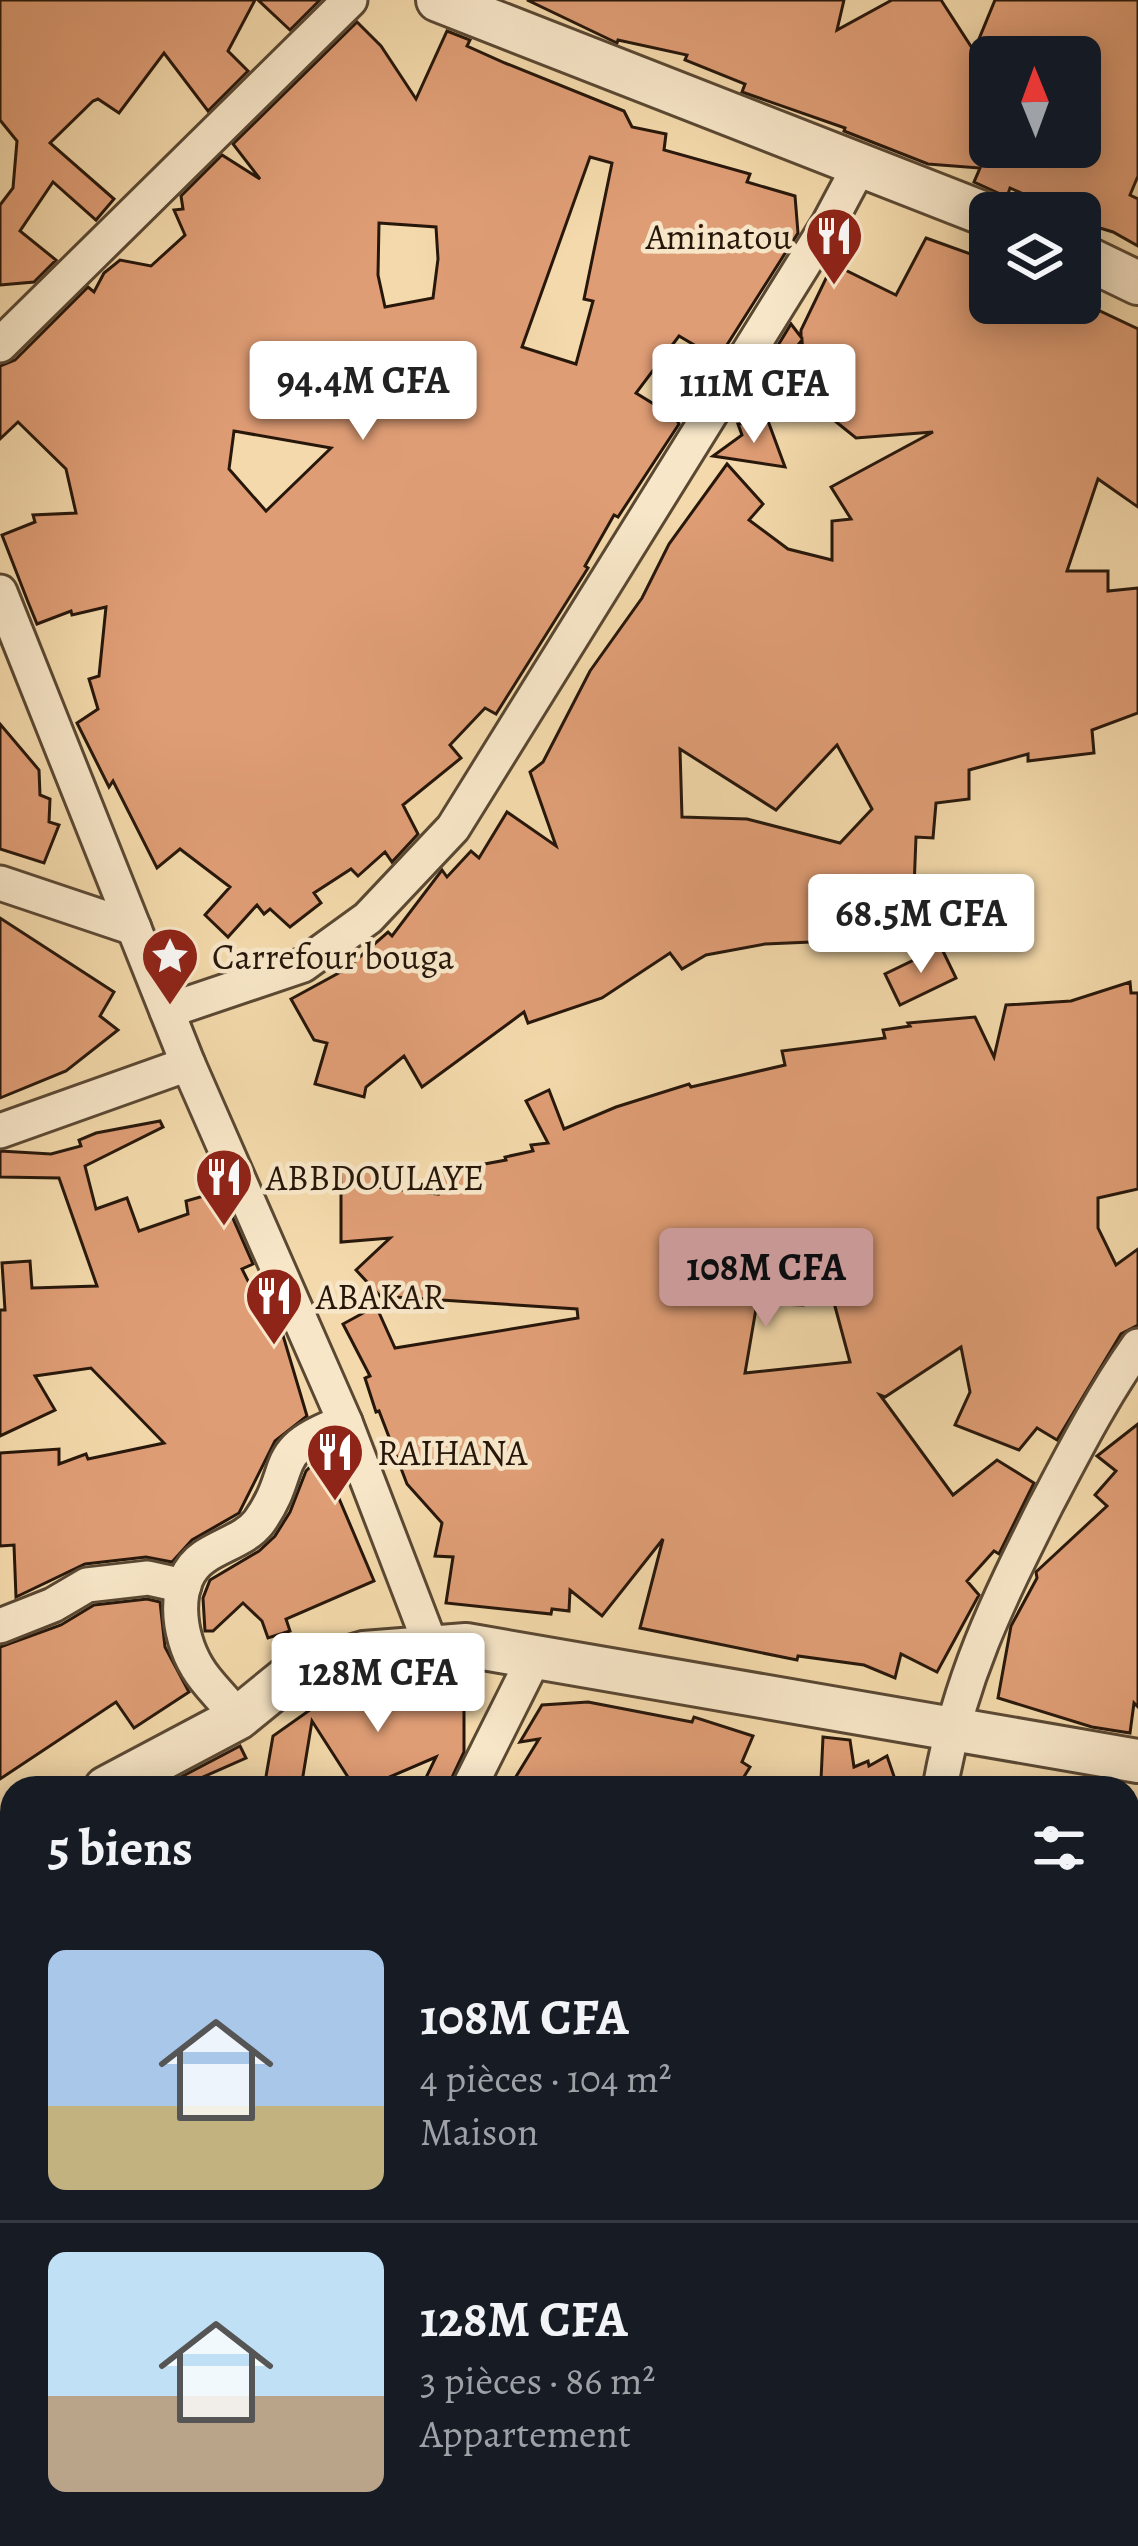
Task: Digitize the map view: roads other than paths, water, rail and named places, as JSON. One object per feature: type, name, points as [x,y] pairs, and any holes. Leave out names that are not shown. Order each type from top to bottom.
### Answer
[{"type":"street","points":[[0,345],[350,0]]},
{"type":"street","points":[[438,0],[969,207]]},
{"type":"street","points":[[167,1011],[303,964],[368,918],[453,828],[829,223],[861,163]]},
{"type":"street","points":[[1101,265],[1138,283]]},
{"type":"street","points":[[0,592],[188,1064],[345,1422],[431,1646]]},
{"type":"street","points":[[0,883],[134,928]]},
{"type":"street","points":[[0,1131],[188,1064]]},
{"type":"street","points":[[942,1776],[950,1727],[988,1620],[1102,1396],[1138,1346]]},
{"type":"street","points":[[238,1718],[198,1668],[188,1645],[180,1608],[187,1572],[256,1526],[289,1451],[314,1433],[345,1422]]},
{"type":"street","points":[[0,1626],[87,1585],[148,1578],[184,1586]]},
{"type":"street","points":[[129,1776],[238,1718],[292,1674],[364,1653],[466,1645],[1138,1761]]},
{"type":"street","points":[[475,1776],[534,1658]]},
{"type":"place","name":"Aminatou","points":[[834,287]]},
{"type":"place","name":"Carrefour bouga","points":[[170,1007]]},
{"type":"place","name":"ABBDOULAYE","points":[[224,1228]]},
{"type":"place","name":"ABAKAR","points":[[274,1347]]},
{"type":"place","name":"RAIHANA","points":[[335,1503]]}]
